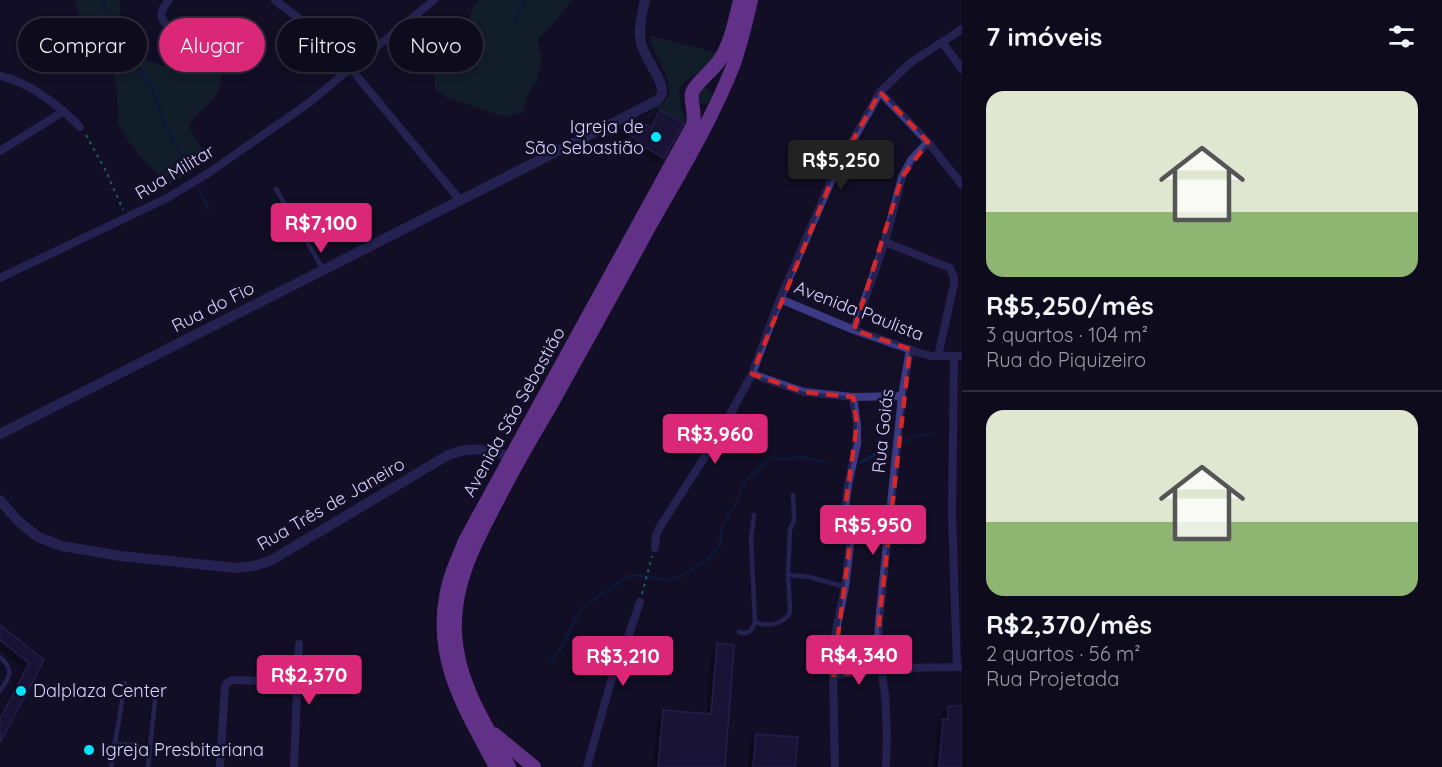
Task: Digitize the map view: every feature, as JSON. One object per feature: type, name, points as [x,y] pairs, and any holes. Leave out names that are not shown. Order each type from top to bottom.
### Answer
[{"type":"main road","points":[[696,86],[704,83],[712,85],[717,91],[717,101],[710,108],[702,109],[694,105],[692,93],[696,86],[714,68],[724,53],[740,0]]},
{"type":"main road","name":"Avenida São Sebastião","points":[[509,767],[462,676],[455,632],[456,608],[466,566],[475,543],[519,459],[696,144],[734,64],[752,0]]},
{"type":"main road","name":"Avenida São Sebastião","points":[[496,767],[488,760],[460,700],[447,660],[443,616],[451,575],[466,539],[510,457],[691,130],[694,117],[692,101]]},
{"type":"main road","points":[[488,729],[534,767]]},
{"type":"street","points":[[161,18],[162,8],[169,0]]},
{"type":"street","points":[[275,0],[298,18]]},
{"type":"street","name":"Rua Militar","points":[[377,47],[434,0]]},
{"type":"street","name":"Rua do Fio","points":[[0,434],[658,100],[662,93],[661,85],[641,44],[639,30],[645,0]]},
{"type":"street","points":[[655,548],[661,525],[720,435],[752,374],[780,299],[835,172],[880,92],[910,63],[962,29]]},
{"type":"street","points":[[942,42],[962,69]]},
{"type":"street","name":"Rua Militar","points":[[0,278],[167,198],[207,174],[306,105],[347,72]]},
{"type":"street","points":[[353,72],[460,201]]},
{"type":"street","points":[[0,76],[18,81],[64,111],[81,127]]},
{"type":"street","points":[[880,92],[928,142],[962,185]]},
{"type":"street","points":[[0,150],[64,111]]},
{"type":"street","points":[[854,330],[885,242],[902,177],[912,159],[928,142]]},
{"type":"street","points":[[885,242],[950,268],[952,272],[954,284],[938,356]]},
{"type":"street","name":"Avenida Paulista","points":[[780,299],[854,330],[920,353],[958,356]]},
{"type":"street","name":"Rua Goiás","points":[[885,767],[887,731],[878,644],[879,622],[902,396],[910,349]]},
{"type":"street","points":[[834,675],[907,667],[959,667],[952,514],[958,356]]},
{"type":"street","points":[[752,374],[804,392],[853,397],[902,396]]},
{"type":"street","points":[[835,767],[834,641],[852,527],[845,509],[857,444],[853,397]]},
{"type":"street","name":"Rua Três de Janeiro","points":[[0,500],[18,521],[38,537],[62,546],[121,556],[237,568],[270,561],[448,455],[483,450],[510,457]]},
{"type":"street","points":[[587,767],[611,681],[627,643],[640,602]]},
{"type":"street","points":[[294,767],[299,644]]},
{"type":"street","points":[[220,767],[227,683],[232,680],[297,682]]},
{"type":"lane","points":[[276,189],[323,269]]},
{"type":"lane","points":[[755,622],[774,625],[789,615],[788,574],[790,529],[794,521],[793,495]]},
{"type":"lane","points":[[739,632],[749,632],[753,629],[755,622],[751,540],[754,515]]},
{"type":"lane","points":[[788,574],[810,577],[844,587]]},
{"type":"lane","points":[[0,657],[9,666],[10,676],[0,691]]},
{"type":"lane","points":[[111,767],[125,683]]},
{"type":"lane","points":[[148,767],[156,691]]},
{"type":"lane","points":[[114,744],[150,749]]},
{"type":"path","points":[[81,127],[106,171],[126,219]]},
{"type":"path","points":[[642,591],[651,560]]},
{"type":"highlighted area","points":[[880,92],[928,142],[902,177],[854,330],[910,349],[879,622],[881,670],[833,675],[852,527],[845,509],[857,424],[853,397],[804,392],[752,374],[835,172]]},
{"type":"green space","points":[[74,0],[120,0],[120,18],[80,18]]},
{"type":"green space","points":[[481,0],[573,0],[538,40],[542,62],[537,81],[529,92],[522,113],[505,117],[449,98],[435,89],[434,72],[483,72],[483,18],[469,18],[474,6]]},
{"type":"green space","points":[[650,36],[717,53],[707,67],[688,78],[682,85],[679,98],[686,123],[656,108],[667,99],[669,86]]},
{"type":"green space","points":[[147,60],[159,64],[159,72],[222,72],[220,87],[213,99],[194,117],[189,128],[209,160],[169,185],[144,161],[118,123],[117,91],[113,73],[147,72]]},
{"type":"green space","points":[[704,88],[712,96],[704,104],[696,96]]},
{"type":"building","name":"Igreja de São Sebastião","points":[[660,110],[684,123],[664,158],[643,146],[623,129],[634,121],[643,128],[646,125],[651,127]]},
{"type":"building","name":"Dalplaza Center","points":[[0,625],[44,660],[0,743],[0,719],[29,663],[0,640]]},
{"type":"building","points":[[717,643],[734,645],[725,767],[658,767],[663,710],[711,714]]},
{"type":"building","points":[[962,705],[962,767],[939,767],[943,719],[948,720],[948,707]]},
{"type":"building","points":[[756,734],[798,737],[795,767],[753,767]]},
{"type":"waterway","points":[[105,0],[104,13],[112,41],[128,56],[151,86],[164,122],[191,174]]},
{"type":"waterway","points":[[512,24],[525,0]]},
{"type":"waterway","points":[[199,189],[209,210]]},
{"type":"waterway","points":[[904,442],[916,436],[932,434]]},
{"type":"waterway","points":[[861,462],[888,451]]},
{"type":"waterway","points":[[552,659],[563,645],[581,609],[625,578],[636,575],[667,580],[679,577],[707,560],[720,545],[722,525],[734,507],[745,482],[771,458],[803,457],[824,462]]},
{"type":"place","name":"Igreja de São Sebastião","points":[[656,137]]},
{"type":"place","name":"Dalplaza Center","points":[[21,691]]},
{"type":"place","name":"Igreja Presbiteriana","points":[[89,750]]}]
